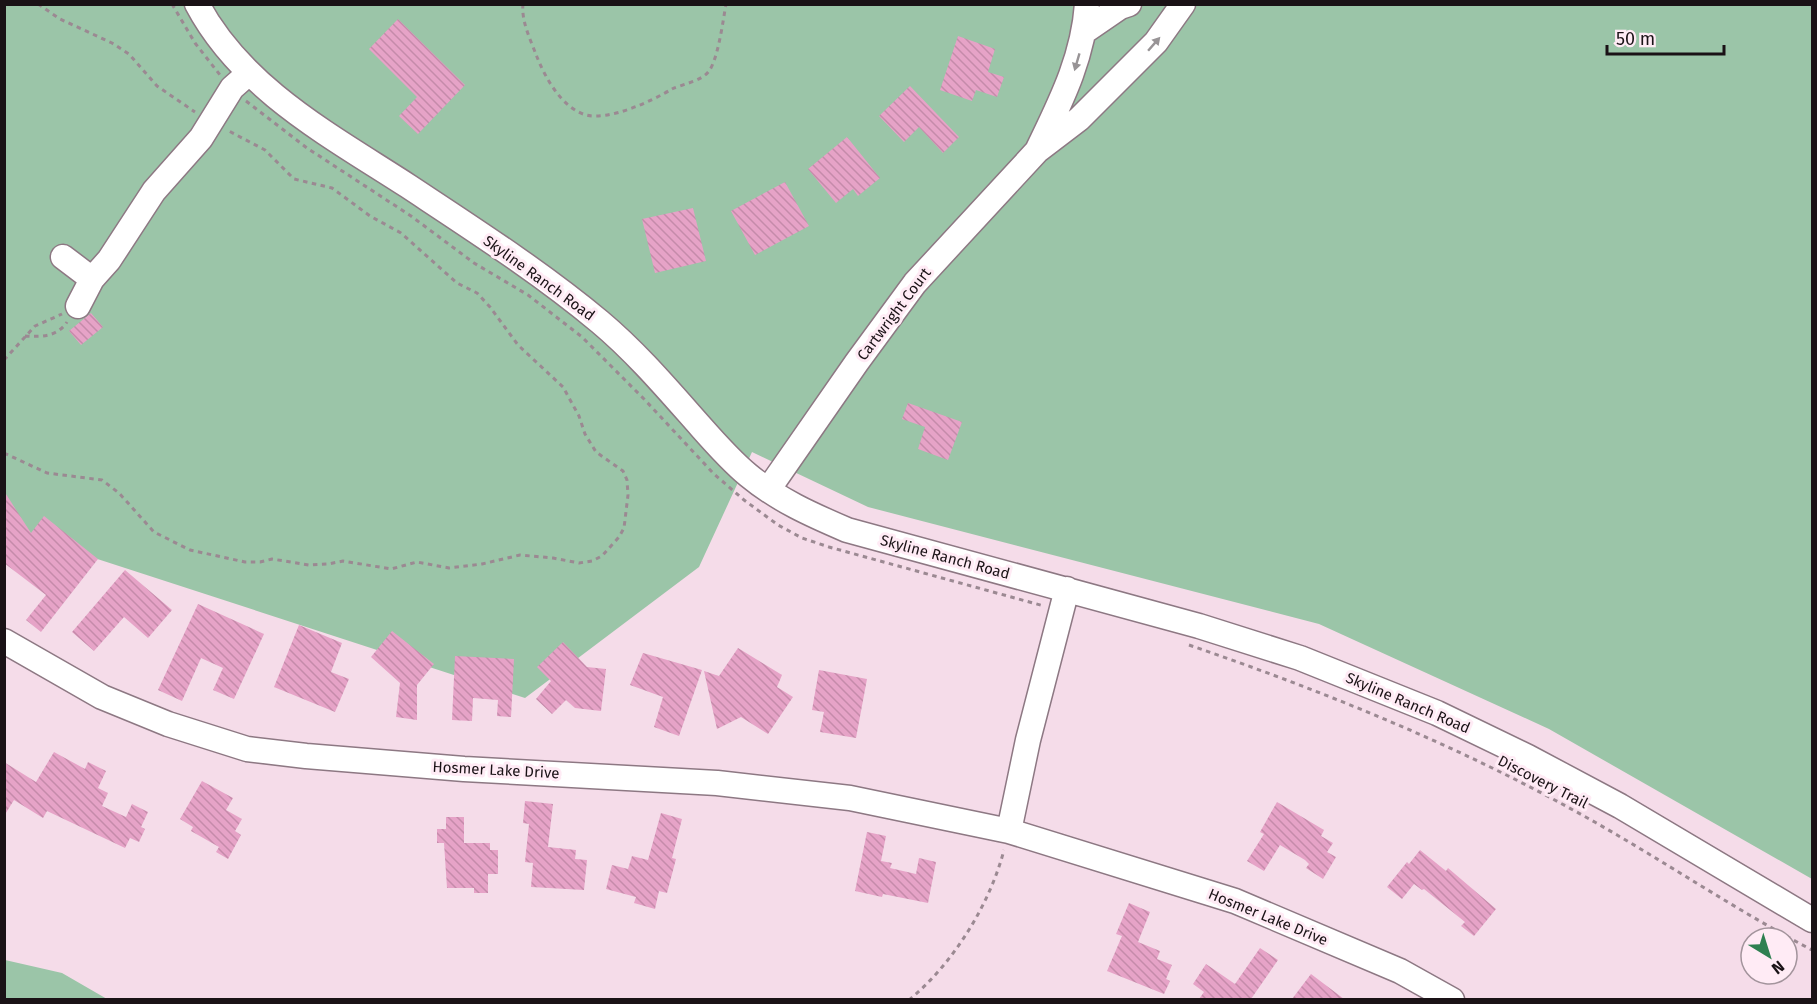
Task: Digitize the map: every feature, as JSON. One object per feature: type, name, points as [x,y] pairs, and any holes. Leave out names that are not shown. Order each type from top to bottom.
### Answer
[{"type":"street","name":"Skyline Ranch Road","points":[[197,4],[220,39],[249,73],[296,114],[549,282],[602,324],[648,368],[730,459],[768,490],[798,509],[847,530],[921,552],[1066,589],[1198,626],[1300,658],[1437,713],[1528,757],[1620,806],[1812,920]]},
{"type":"street","name":"Cartwright Court","points":[[1037,152],[1075,70],[1085,31],[1087,4]]},
{"type":"street","points":[[1085,31],[1120,7],[1129,4]]},
{"type":"street","name":"Cartwright Court","points":[[768,490],[915,283],[1037,152],[1079,119],[1156,42],[1175,6]]},
{"type":"street","points":[[70,313],[92,279],[109,260],[154,191],[201,138],[232,88],[249,73]]},
{"type":"street","points":[[63,257],[92,279]]},
{"type":"street","points":[[1009,831],[1028,740],[1066,589]]},
{"type":"street","name":"Hosmer Lake Drive","points":[[4,641],[102,697],[168,724],[247,749],[453,768],[717,783],[850,798],[1009,831],[1235,901],[1400,971],[1452,999]]},
{"type":"path","points":[[4,453],[47,473],[102,480],[119,493],[154,532],[190,550],[245,562],[272,560],[309,565],[343,561],[391,569],[417,562],[449,568],[482,564],[520,555],[579,563],[592,561],[602,556],[624,528],[628,495],[627,480],[623,471],[596,452],[563,387],[518,345],[477,293],[457,283],[401,233],[370,216],[332,188],[294,179],[265,150],[211,121],[157,86],[129,54],[38,4]]},
{"type":"path","points":[[523,4],[528,31],[540,66],[558,96],[585,114],[601,116],[652,101],[684,83],[702,77],[710,70],[726,4]]},
{"type":"path","points":[[25,336],[37,337],[61,331],[70,313]]},
{"type":"path","points":[[4,360],[35,326],[58,315],[70,313]]},
{"type":"path","name":"Discovery Trail","points":[[1248,666],[1437,742],[1521,782],[1574,810],[1812,950]]},
{"type":"path","points":[[909,999],[943,964],[976,919],[997,876],[1009,831]]},
{"type":"green space","points":[[5,5],[1812,5],[1812,879],[1549,729],[1319,624],[868,507],[752,452],[699,567],[525,698],[5,529]]},
{"type":"green space","points":[[5,960],[62,973],[107,999],[5,999]]},
{"type":"building","points":[[398,19],[465,85],[418,134],[399,116],[417,97],[369,49]]},
{"type":"building","points":[[958,36],[995,49],[988,72],[1004,77],[997,97],[976,90],[972,101],[940,90]]},
{"type":"building","points":[[910,86],[959,137],[943,153],[919,127],[904,142],[879,116]]},
{"type":"building","points":[[847,137],[880,178],[858,196],[853,189],[836,203],[808,169]]},
{"type":"building","points":[[785,182],[809,226],[755,255],[731,211]]},
{"type":"building","points":[[693,208],[706,261],[655,273],[642,219]]},
{"type":"building","points":[[91,313],[103,327],[81,345],[69,331]]},
{"type":"building","points":[[908,403],[962,422],[948,460],[918,449],[925,427],[902,419]]},
{"type":"building","points":[[4,491],[31,533],[44,516],[98,559],[41,632],[26,620],[46,595],[4,563]]},
{"type":"building","points":[[125,570],[172,610],[148,638],[124,617],[94,651],[72,632]]},
{"type":"building","points":[[198,604],[264,634],[234,699],[213,690],[223,668],[201,658],[182,701],[158,690]]},
{"type":"building","points":[[299,625],[342,643],[331,672],[349,679],[335,712],[274,687]]},
{"type":"building","points":[[392,631],[434,664],[417,685],[417,720],[396,717],[400,683],[371,657]]},
{"type":"building","points":[[563,642],[587,667],[606,669],[601,711],[575,708],[566,700],[552,714],[536,699],[551,681],[537,667]]},
{"type":"building","points":[[738,648],[782,675],[777,687],[793,697],[768,734],[741,717],[717,729],[704,671],[719,676]]},
{"type":"building","points":[[643,653],[702,670],[679,736],[654,727],[663,697],[630,685]]},
{"type":"building","points":[[455,656],[514,659],[511,717],[497,716],[498,700],[473,698],[472,721],[452,720]]},
{"type":"building","points":[[819,670],[867,679],[856,738],[820,732],[824,712],[812,710]]},
{"type":"building","points":[[54,752],[85,769],[88,762],[106,771],[98,788],[108,793],[102,806],[126,817],[132,804],[148,812],[141,827],[145,829],[139,842],[130,838],[125,848],[47,811],[43,818],[14,800],[4,816],[4,762],[36,782]]},
{"type":"building","points":[[202,781],[233,798],[226,810],[242,819],[235,831],[241,835],[228,859],[216,852],[219,847],[191,831],[193,827],[180,819]]},
{"type":"building","points":[[525,801],[553,804],[548,847],[576,850],[575,859],[587,860],[584,890],[531,887],[533,863],[525,862],[529,824],[523,823]]},
{"type":"building","points":[[1277,802],[1324,830],[1321,836],[1333,843],[1327,852],[1336,857],[1323,879],[1306,868],[1309,864],[1305,860],[1280,845],[1264,871],[1247,861],[1264,834],[1260,832]]},
{"type":"building","points":[[661,813],[682,819],[672,858],[676,859],[667,893],[659,891],[655,909],[634,903],[636,897],[606,889],[612,865],[628,869],[632,856],[648,860]]},
{"type":"building","points":[[446,817],[464,817],[464,843],[490,843],[490,850],[498,850],[498,874],[488,874],[488,893],[474,893],[474,888],[447,888],[444,843],[437,843],[437,829],[446,829]]},
{"type":"building","points":[[867,832],[886,836],[881,861],[892,863],[890,868],[916,874],[919,858],[936,862],[928,903],[855,891]]},
{"type":"building","points":[[1420,850],[1446,871],[1448,868],[1496,909],[1474,936],[1461,926],[1465,922],[1424,889],[1414,884],[1402,899],[1387,887]]},
{"type":"building","points":[[1129,903],[1150,912],[1138,942],[1160,951],[1157,959],[1172,965],[1166,979],[1170,981],[1164,994],[1107,971],[1122,936],[1116,934]]},
{"type":"building","points":[[1260,948],[1278,960],[1251,999],[1199,999],[1204,992],[1193,984],[1206,964],[1235,984]]},
{"type":"building","points":[[1311,974],[1344,999],[1292,999]]}]
